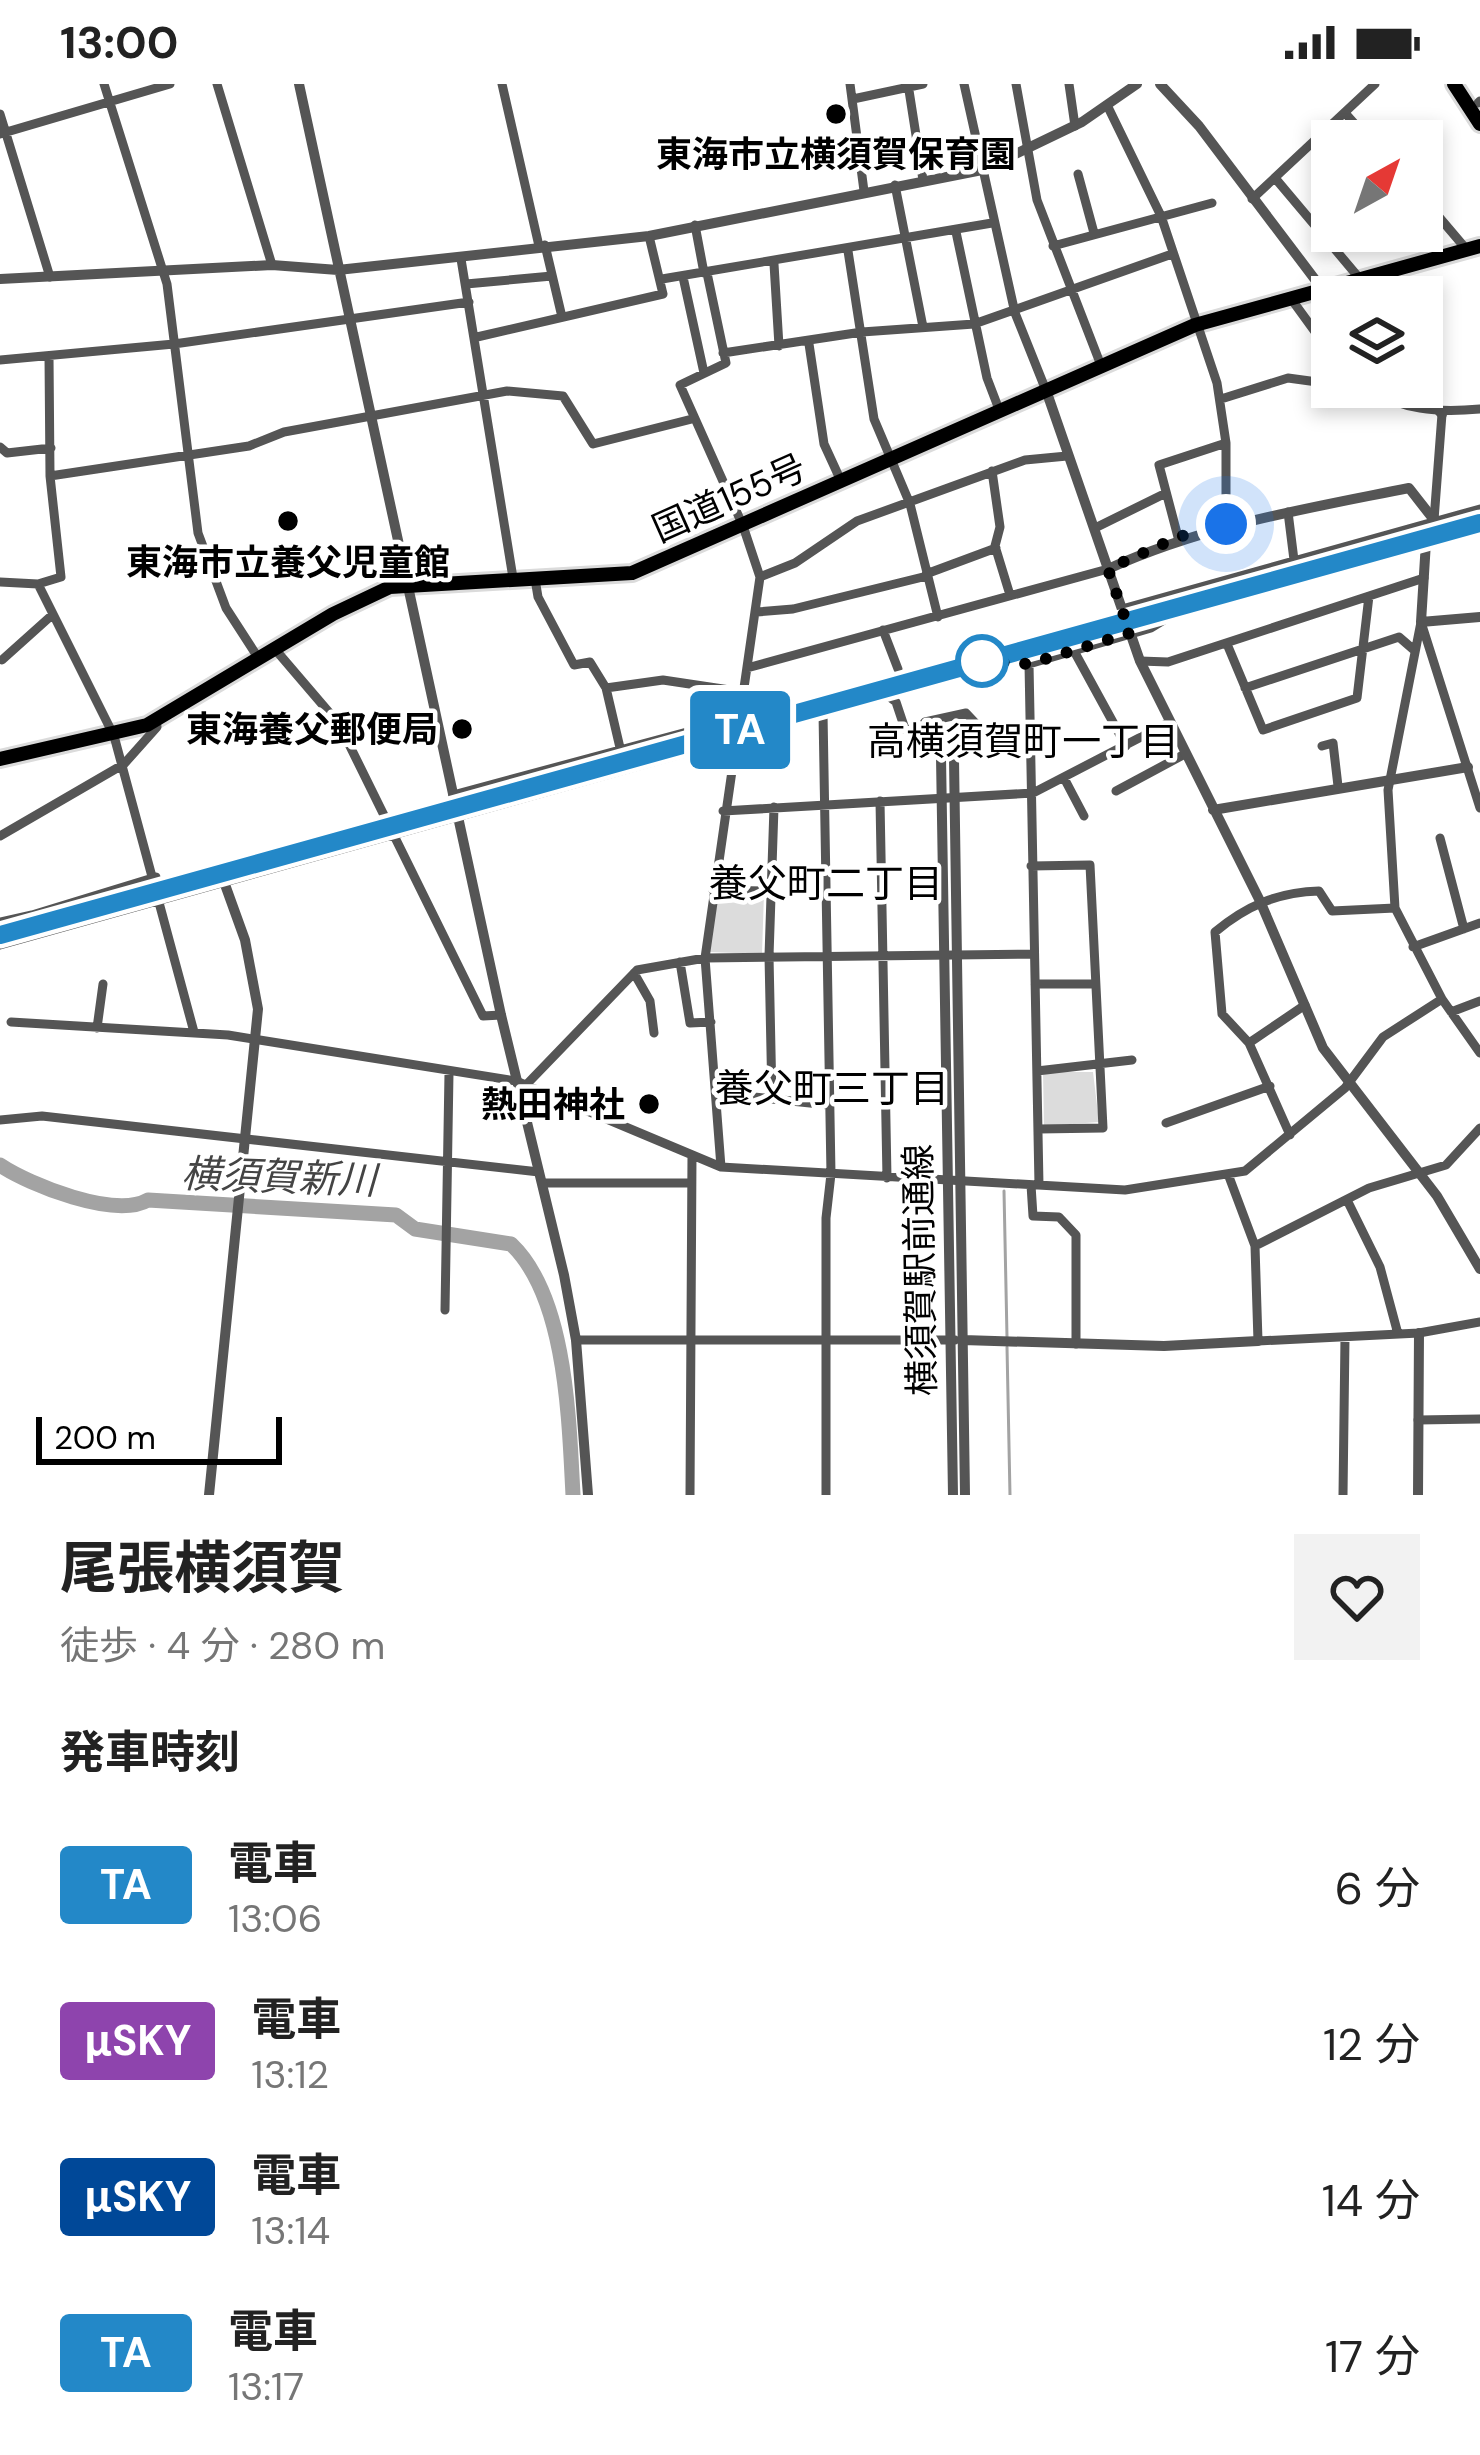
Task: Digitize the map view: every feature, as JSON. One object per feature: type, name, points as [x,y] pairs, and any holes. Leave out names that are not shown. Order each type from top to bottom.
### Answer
[{"type":"highway","points":[[1454,84],[1480,124]]},
{"type":"highway","points":[[1465,84],[1479,103]]},
{"type":"highway","name":"国道155号","points":[[1375,276],[1473,248]]},
{"type":"highway","name":"国道155号","points":[[0,759],[114,736],[156,719],[361,599],[407,584],[632,572],[1195,325],[1311,298]]},
{"type":"street","points":[[104,84],[162,271],[207,564],[259,658]]},
{"type":"street","points":[[3,134],[170,84]]},
{"type":"street","points":[[217,84],[272,265]]},
{"type":"street","points":[[298,84],[576,1340],[588,1495]]},
{"type":"street","points":[[502,84],[562,317]]},
{"type":"street","points":[[850,84],[864,191]]},
{"type":"street","points":[[854,99],[923,84]]},
{"type":"street","points":[[964,84],[1015,313],[1140,661],[1260,902],[1323,1048],[1421,1175],[1480,1269]]},
{"type":"street","points":[[1016,84],[1026,153],[1053,246],[1102,368]]},
{"type":"street","points":[[1069,84],[1075,126]]},
{"type":"street","points":[[0,279],[272,265],[338,270],[649,236],[982,170],[1075,126],[1137,84]]},
{"type":"street","points":[[1160,84],[1199,126],[1312,276]]},
{"type":"street","points":[[1252,199],[1375,84]]},
{"type":"street","points":[[908,86],[923,180]]},
{"type":"street","points":[[1107,105],[1142,166],[1221,399],[1226,524]]},
{"type":"street","points":[[1345,113],[1351,120]]},
{"type":"street","points":[[0,114],[50,277]]},
{"type":"street","points":[[1078,174],[1094,233]]},
{"type":"street","points":[[1274,178],[1358,276]]},
{"type":"street","points":[[895,185],[923,327]]},
{"type":"street","points":[[1053,246],[1212,203]]},
{"type":"street","points":[[1443,218],[1473,248]]},
{"type":"street","points":[[662,279],[774,264],[992,223]]},
{"type":"street","points":[[694,225],[726,363],[680,385],[743,526],[760,577],[705,958],[721,1167]]},
{"type":"street","points":[[956,232],[974,324],[1000,413]]},
{"type":"street","points":[[477,337],[663,294],[649,236]]},
{"type":"street","points":[[848,251],[874,419],[910,504],[938,617]]},
{"type":"street","points":[[723,353],[809,344],[862,332],[974,324],[1172,254]]},
{"type":"street","points":[[461,259],[487,395],[513,578]]},
{"type":"street","points":[[774,264],[779,346]]},
{"type":"street","points":[[466,284],[552,276]]},
{"type":"street","points":[[682,277],[704,373]]},
{"type":"street","points":[[1292,300],[1311,326]]},
{"type":"street","points":[[0,360],[174,344],[469,302]]},
{"type":"street","points":[[809,344],[824,444],[841,481]]},
{"type":"street","points":[[0,582],[38,584],[62,577],[50,476],[49,356]]},
{"type":"street","points":[[1221,399],[1288,378],[1311,381]]},
{"type":"street","points":[[50,476],[249,446],[284,432],[370,420],[507,391],[563,396],[593,444],[692,419]]},
{"type":"street","points":[[1407,408],[1478,413]]},
{"type":"street","points":[[1436,408],[1442,414],[1434,520],[1426,542],[1421,622],[1390,779],[1395,908],[1442,999],[1480,1053]]},
{"type":"street","points":[[1178,537],[1159,465],[1226,443]]},
{"type":"street","points":[[0,447],[7,453],[51,448]]},
{"type":"street","points":[[760,577],[795,563],[857,521],[1024,460],[1067,456]]},
{"type":"street","points":[[992,471],[999,510],[996,548],[1010,595]]},
{"type":"street","points":[[748,668],[1108,569],[1178,537],[1226,524],[1409,488],[1434,520]]},
{"type":"street","points":[[1095,528],[1166,493]]},
{"type":"street","points":[[1122,609],[1480,509]]},
{"type":"street","points":[[1288,512],[1294,560]]},
{"type":"street","points":[[1076,1344],[1076,1235],[1059,1217],[1033,1216],[1039,1129],[1029,664],[1151,628],[1174,614],[1480,527]]},
{"type":"street","points":[[757,612],[793,609],[926,575],[996,548]]},
{"type":"street","points":[[1140,661],[1168,662],[1424,578]]},
{"type":"street","points":[[535,579],[538,597],[574,665],[590,662],[606,688],[621,752]]},
{"type":"street","points":[[38,584],[51,616],[93,685],[124,764],[194,1033]]},
{"type":"street","points":[[1226,644],[1263,730],[1357,698],[1370,596]]},
{"type":"street","points":[[2,660],[51,616]]},
{"type":"street","points":[[1421,622],[1480,617]]},
{"type":"street","points":[[1421,622],[1480,808]]},
{"type":"street","points":[[884,630],[898,669]]},
{"type":"street","points":[[1245,688],[1400,637],[1414,650]]},
{"type":"street","points":[[274,648],[339,724],[483,1016],[501,1015]]},
{"type":"street","points":[[1074,651],[1126,746]]},
{"type":"street","points":[[606,688],[663,680],[743,692]]},
{"type":"street","points":[[2,945],[160,896],[891,695],[905,729],[918,730]]},
{"type":"street","points":[[823,713],[831,1174],[826,1218],[826,1495]]},
{"type":"street","points":[[966,713],[982,729],[979,739],[948,758],[923,744],[918,730],[925,722],[966,713]]},
{"type":"street","points":[[453,795],[739,718]]},
{"type":"street","points":[[0,836],[124,764],[157,727],[156,719]]},
{"type":"street","points":[[723,811],[1033,794],[1168,723]]},
{"type":"street","points":[[1322,746],[1334,743],[1338,786]]},
{"type":"street","points":[[1116,791],[1183,755]]},
{"type":"street","name":"横須賀駅前通線","points":[[948,758],[957,1340],[965,1495]]},
{"type":"street","points":[[1213,810],[1468,767]]},
{"type":"street","points":[[1064,778],[1084,816]]},
{"type":"street","points":[[880,801],[887,1178]]},
{"type":"street","points":[[772,1100],[769,956],[774,807]]},
{"type":"street","points":[[1440,838],[1464,929]]},
{"type":"street","points":[[1031,866],[1090,865],[1103,1128],[1039,1129]]},
{"type":"street","points":[[0,922],[156,878]]},
{"type":"street","points":[[209,1495],[254,1040],[254,975],[223,879]]},
{"type":"street","points":[[713,890],[770,891]]},
{"type":"street","points":[[1290,1135],[1249,1042],[1222,1014],[1217,1001],[1215,932],[1260,902],[1319,891],[1331,911],[1395,908]]},
{"type":"street","points":[[32,915],[39,931]]},
{"type":"street","points":[[1413,947],[1480,923]]},
{"type":"street","points":[[522,1082],[634,973],[705,958],[1034,954]]},
{"type":"street","points":[[680,962],[690,1023],[710,1022]]},
{"type":"street","points":[[634,973],[650,1001],[654,1033]]},
{"type":"street","points":[[98,1028],[103,984]]},
{"type":"street","points":[[1035,984],[1093,984]]},
{"type":"street","points":[[10,1022],[254,1040],[522,1082],[721,1167],[1125,1190],[1230,1179],[1245,1171],[1348,1082],[1384,1037],[1442,999]]},
{"type":"street","points":[[1451,1012],[1480,1001]]},
{"type":"street","points":[[1249,1042],[1305,1006]]},
{"type":"street","points":[[1037,1071],[1132,1060]]},
{"type":"street","points":[[445,1310],[449,1073]]},
{"type":"street","points":[[1166,1124],[1270,1086]]},
{"type":"street","points":[[716,1093],[830,1105]]},
{"type":"street","points":[[0,1120],[42,1116],[445,1161],[541,1178],[691,1183]]},
{"type":"street","points":[[1255,1246],[1369,1188],[1446,1165],[1480,1128]]},
{"type":"street","points":[[690,1495],[692,1155]]},
{"type":"street","points":[[1230,1179],[1255,1246],[1258,1341]]},
{"type":"street","points":[[1348,1202],[1380,1267],[1398,1334]]},
{"type":"street","points":[[576,1340],[1258,1341],[1419,1333],[1480,1322]]},
{"type":"street","points":[[1418,1495],[1419,1333]]},
{"type":"street","points":[[1343,1495],[1345,1337]]},
{"type":"street","name":"横須賀駅前通線","points":[[953,1495],[957,1340]]},
{"type":"street","points":[[1418,1420],[1480,1419]]},
{"type":"shaded area","points":[[764,893],[762,954],[709,952],[716,894]]},
{"type":"shaded area","points":[[1043,1072],[1093,1072],[1099,1122],[1044,1126]]},
{"type":"waterway","name":"横須賀新川","points":[[0,1165],[31,1182],[95,1203],[133,1205],[148,1200],[396,1215],[415,1229],[511,1244],[530,1267],[554,1327],[566,1397],[573,1495]]},
{"type":"waterway","points":[[1004,1191],[1007,1337]]},
{"type":"waterway","points":[[1007,1347],[1010,1495]]},
{"type":"railway","points":[[0,930],[1480,518]]},
{"type":"train","name":"TA","points":[[0,935],[1480,523]]},
{"type":"place","name":"東海市立横須賀保育園","points":[[836,114]]},
{"type":"place","name":"東海市立養父児童館","points":[[288,521]]},
{"type":"place","name":"東海養父郵便局","points":[[462,729]]},
{"type":"place","name":"熱田神社","points":[[649,1104]]},
{"type":"district","name":"高横須賀町一丁目","points":[[1023,741]]},
{"type":"district","name":"養父町二丁目","points":[[826,883]]},
{"type":"district","name":"養父町三丁目","points":[[832,1088]]},
{"type":"route","points":[[982,661],[1029,664],[1130,633],[1108,569],[1178,537],[1226,524]]}]
